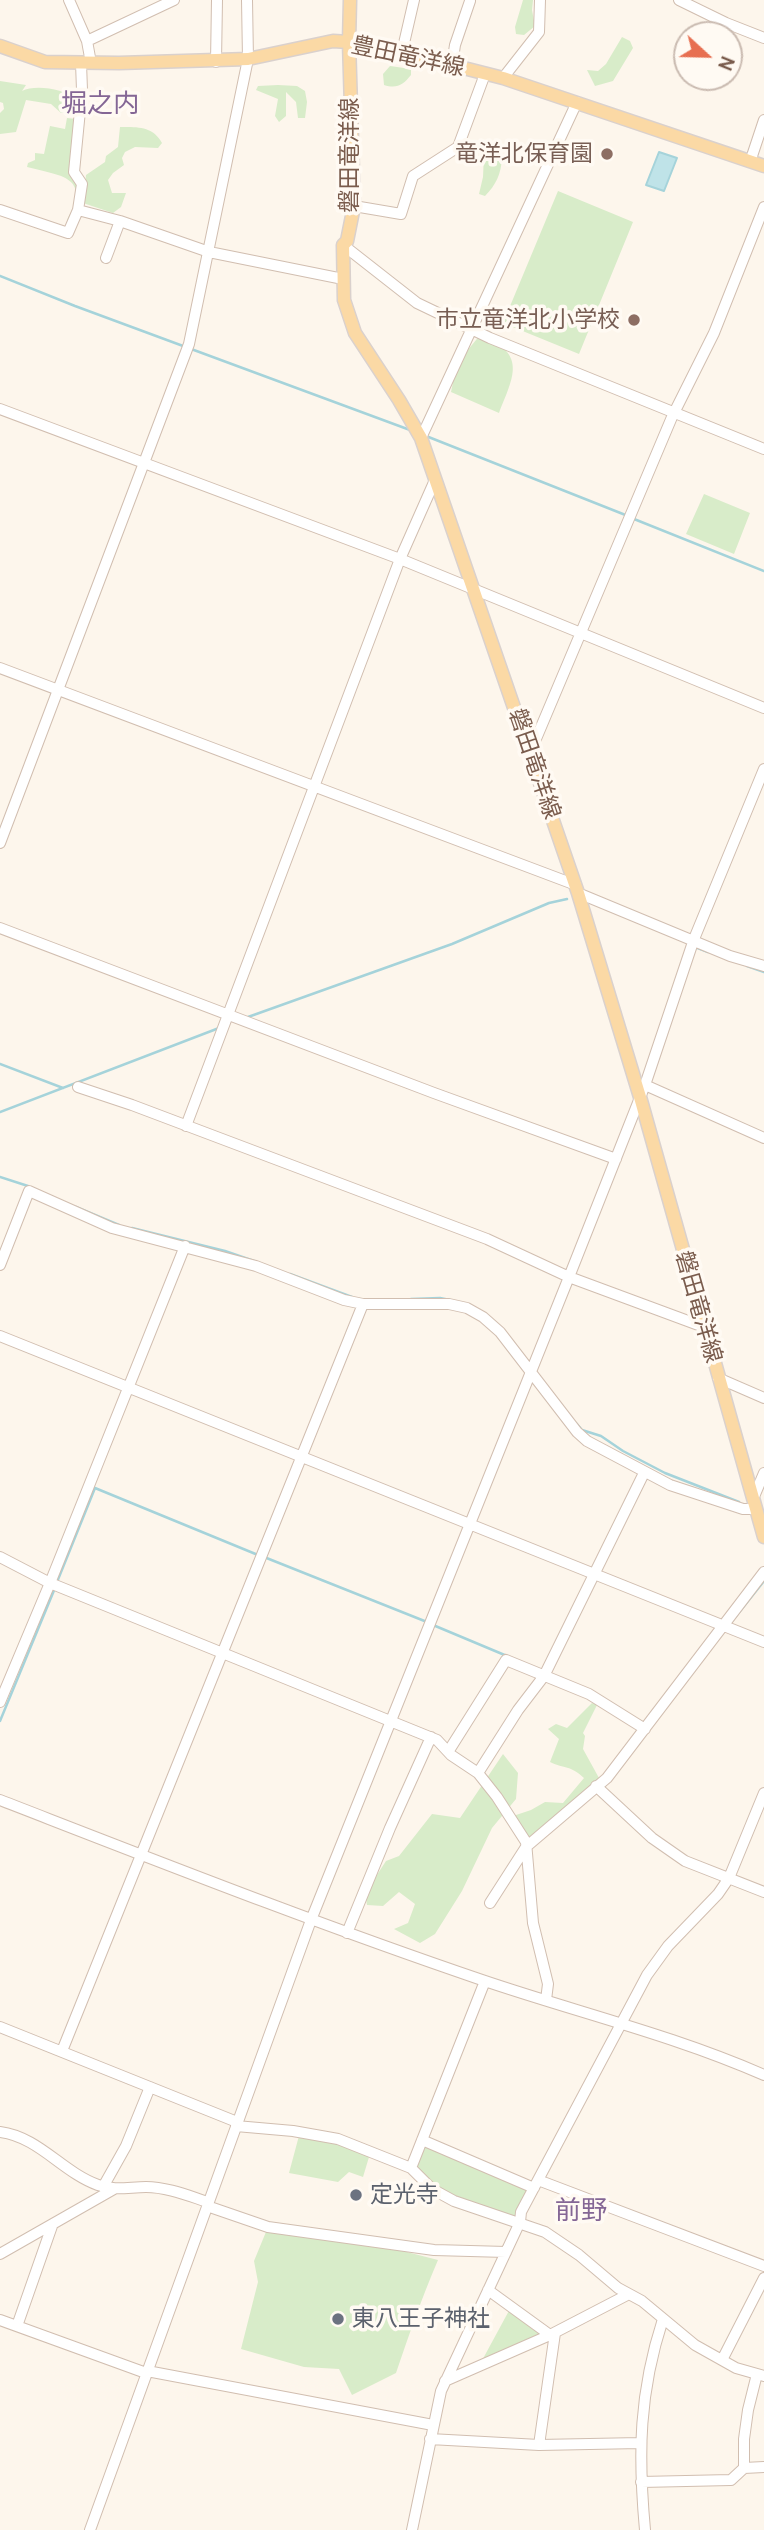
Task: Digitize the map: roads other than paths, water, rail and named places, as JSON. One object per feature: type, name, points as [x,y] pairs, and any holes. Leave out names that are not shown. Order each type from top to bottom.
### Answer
[{"type":"main road","name":"磐田竜洋線","points":[[350,0],[354,206],[347,241],[343,245],[344,300],[355,333],[421,439],[577,889],[642,1091],[704,1327],[764,1537]]},
{"type":"main road","name":"豊田竜洋線","points":[[0,46],[45,62],[216,62],[248,60],[333,41],[365,43],[503,78],[764,166]]},
{"type":"street","points":[[0,210],[68,233],[78,210],[82,184],[74,172],[87,41],[69,0]]},
{"type":"street","points":[[87,41],[174,0]]},
{"type":"street","points":[[216,62],[217,0]]},
{"type":"street","points":[[0,843],[189,344],[248,60],[247,0]]},
{"type":"street","points":[[402,52],[414,0]]},
{"type":"street","points":[[503,78],[539,32],[540,0]]},
{"type":"street","points":[[679,0],[764,38]]},
{"type":"street","points":[[452,65],[455,45],[470,1]]},
{"type":"street","points":[[354,206],[401,214],[413,176],[458,148],[485,74]]},
{"type":"street","points":[[421,439],[577,102]]},
{"type":"street","points":[[750,162],[764,120]]},
{"type":"street","points":[[530,753],[674,412],[714,333],[764,207]]},
{"type":"street","points":[[78,210],[120,221],[209,252],[344,279]]},
{"type":"street","points":[[106,258],[120,221]]},
{"type":"street","points":[[343,245],[417,303],[473,330],[764,449]]},
{"type":"street","points":[[0,409],[400,559],[764,708]]},
{"type":"street","points":[[186,1126],[400,559],[435,480]]},
{"type":"street","points":[[0,668],[577,889],[730,956],[764,966]]},
{"type":"street","points":[[90,2530],[311,1920],[569,1277],[642,1091],[694,939],[764,769]]},
{"type":"street","points":[[0,928],[615,1159]]},
{"type":"street","points":[[78,1087],[487,1239],[569,1277],[704,1327]]},
{"type":"street","points":[[642,1091],[764,1138]]},
{"type":"street","points":[[0,1265],[29,1191],[113,1228],[256,1266],[344,1300],[363,1304],[449,1304],[467,1308],[483,1317],[500,1332],[577,1432],[587,1441],[645,1473],[700,1496],[743,1508],[754,1504],[764,1473]]},
{"type":"street","points":[[0,1702],[2,1689],[50,1583],[185,1246]]},
{"type":"street","points":[[62,2051],[363,1304]]},
{"type":"street","points":[[0,1336],[764,1642]]},
{"type":"street","points":[[718,1378],[764,1398]]},
{"type":"street","points":[[478,1773],[518,1710],[544,1676],[645,1473]]},
{"type":"street","points":[[0,1558],[50,1583],[431,1737],[478,1773],[526,1842],[533,1923],[548,1984],[545,2000]]},
{"type":"street","points":[[490,1903],[526,1847],[607,1778],[764,1572]]},
{"type":"street","points":[[448,1752],[506,1660],[589,1694],[645,1728]]},
{"type":"street","points":[[347,1933],[431,1737]]},
{"type":"street","points":[[596,1786],[652,1838],[685,1861],[764,1892]]},
{"type":"street","points":[[412,2530],[433,2425],[445,2381],[520,2222],[521,2212],[648,1975],[668,1946],[718,1894],[729,1878],[764,1793]]},
{"type":"street","points":[[0,1800],[347,1933],[621,2024],[764,2075]]},
{"type":"street","points":[[411,2168],[485,1981]]},
{"type":"street","points":[[0,2027],[236,2124],[338,2139],[411,2168],[432,2189],[454,2201],[520,2222],[567,2245],[618,2288],[642,2301],[695,2345],[736,2368],[761,2375],[746,2420],[744,2468]]},
{"type":"street","points":[[103,2187],[126,2146],[150,2087]]},
{"type":"street","points":[[0,2132],[28,2139],[86,2181],[114,2189],[147,2187],[208,2204],[268,2227],[434,2250],[506,2252]]},
{"type":"street","points":[[422,2140],[764,2266]]},
{"type":"street","points":[[0,2254],[114,2189]]},
{"type":"street","points":[[17,2326],[52,2226]]},
{"type":"street","points":[[722,2360],[764,2278]]},
{"type":"street","points":[[488,2290],[553,2334]]},
{"type":"street","points":[[445,2381],[553,2334],[629,2294]]},
{"type":"street","points":[[645,2530],[640,2443],[644,2393],[652,2353],[663,2319]]},
{"type":"street","points":[[0,2320],[146,2372],[433,2425]]},
{"type":"street","points":[[539,2445],[553,2334]]},
{"type":"street","points":[[430,2439],[539,2445],[640,2443]]},
{"type":"street","points":[[641,2482],[731,2480],[744,2468],[764,2467]]},
{"type":"water","points":[[659,152],[677,158],[664,191],[646,185]]},
{"type":"waterway","points":[[0,276],[410,430]]},
{"type":"waterway","points":[[426,436],[628,516]]},
{"type":"waterway","points":[[634,519],[764,571]]},
{"type":"waterway","points":[[248,1017],[452,944],[549,903],[567,899]]},
{"type":"waterway","points":[[695,947],[708,952]]},
{"type":"waterway","points":[[747,966],[764,972]]},
{"type":"waterway","points":[[0,1112],[219,1028]]},
{"type":"waterway","points":[[0,1064],[63,1088]]},
{"type":"waterway","points":[[0,1177],[28,1186]]},
{"type":"waterway","points":[[76,1207],[119,1225]]},
{"type":"waterway","points":[[132,1228],[254,1261]]},
{"type":"waterway","points":[[290,1274],[352,1297]]},
{"type":"waterway","points":[[411,1299],[450,1300]]},
{"type":"waterway","points":[[576,1423],[582,1430],[601,1436],[665,1473],[739,1502]]},
{"type":"waterway","points":[[57,1582],[95,1488],[258,1555]]},
{"type":"waterway","points":[[264,1557],[427,1622]]},
{"type":"waterway","points":[[729,1625],[764,1581]]},
{"type":"waterway","points":[[0,1721],[55,1588]]},
{"type":"waterway","points":[[433,1625],[507,1656]]},
{"type":"place","name":"竜洋北保育園","points":[[607,154]]},
{"type":"place","name":"市立竜洋北小学校","points":[[634,320]]},
{"type":"place","name":"定光寺","points":[[356,2195]]},
{"type":"place","name":"東八王子神社","points":[[338,2319]]},
{"type":"district","name":"堀之内","points":[[100,104]]},
{"type":"district","name":"前野","points":[[581,2211]]}]
